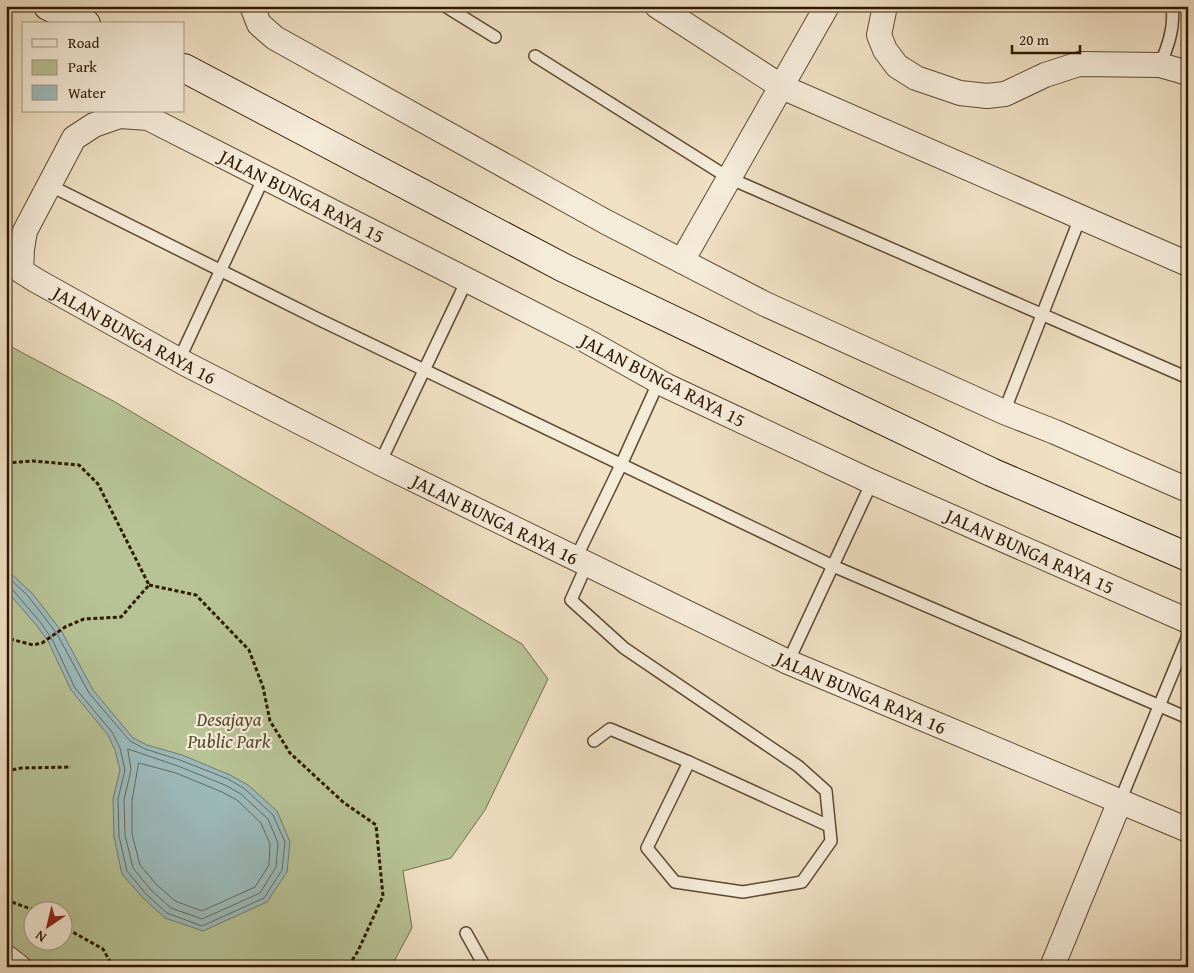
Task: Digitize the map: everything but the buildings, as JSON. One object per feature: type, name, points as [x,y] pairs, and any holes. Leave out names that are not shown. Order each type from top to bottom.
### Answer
[{"type":"street","points":[[48,6],[82,22]]},
{"type":"street","points":[[252,6],[259,24],[275,38],[597,217],[765,304],[1004,412],[1188,490]]},
{"type":"street","points":[[657,6],[782,87],[1188,264]]},
{"type":"street","points":[[682,261],[827,6]]},
{"type":"street","points":[[885,6],[879,35],[886,50],[898,66],[916,78],[960,93],[987,96],[1006,94],[1045,75],[1080,64],[1160,65],[1188,73]]},
{"type":"street","points":[[185,69],[564,268],[991,472],[1188,556]]},
{"type":"street","name":"JALAN BUNGA RAYA 16","points":[[148,118],[120,116],[94,125],[74,138],[24,231],[21,271],[179,360],[380,463],[788,662],[1188,830]]},
{"type":"street","name":"JALAN BUNGA RAYA 15","points":[[148,118],[585,340],[659,381],[872,482],[1188,621]]},
{"type":"street","points":[[1052,967],[1120,801]]},
{"type":"street","points":[[6,957],[19,967]]},
{"type":"lane","points":[[445,6],[495,37]]},
{"type":"lane","points":[[1160,65],[1169,43],[1174,18],[1172,6]]},
{"type":"lane","points":[[535,56],[729,178],[1188,378]]},
{"type":"lane","points":[[179,360],[264,177]]},
{"type":"lane","points":[[49,185],[425,370],[833,566],[1188,718]]},
{"type":"lane","points":[[1004,412],[1080,218]]},
{"type":"lane","points":[[380,463],[467,280]]},
{"type":"lane","points":[[659,381],[581,561],[571,600],[624,648],[798,766],[826,791],[830,841],[802,882],[743,892],[675,882],[647,848],[689,762]]},
{"type":"lane","points":[[788,662],[872,482]]},
{"type":"lane","points":[[1120,801],[1188,636]]},
{"type":"lane","points":[[594,741],[610,729],[689,762],[829,826]]},
{"type":"lane","points":[[466,933],[485,967]]},
{"type":"path","points":[[6,463],[33,461],[79,465],[98,484],[149,585]]},
{"type":"path","points":[[6,638],[33,645],[42,643],[64,627],[84,619],[121,617],[149,585]]},
{"type":"path","points":[[149,585],[196,595],[249,650],[264,687],[270,721],[290,753],[343,802],[376,825],[383,896],[358,951],[348,967]]},
{"type":"path","points":[[6,771],[21,768],[70,768]]},
{"type":"path","points":[[6,900],[22,906]]},
{"type":"path","points":[[72,932],[103,949],[113,967]]},
{"type":"green space","name":"Desajaya Public Park","points":[[6,344],[115,402],[522,644],[548,679],[485,810],[451,858],[403,871],[412,928],[391,967],[6,967]]},
{"type":"water","points":[[6,569],[32,593],[62,632],[93,690],[133,738],[147,745],[182,755],[230,775],[248,785],[277,811],[290,842],[287,872],[267,902],[203,931],[165,918],[143,898],[122,874],[114,837],[113,799],[120,770],[115,750],[108,735],[71,690],[48,641],[6,590]]}]
